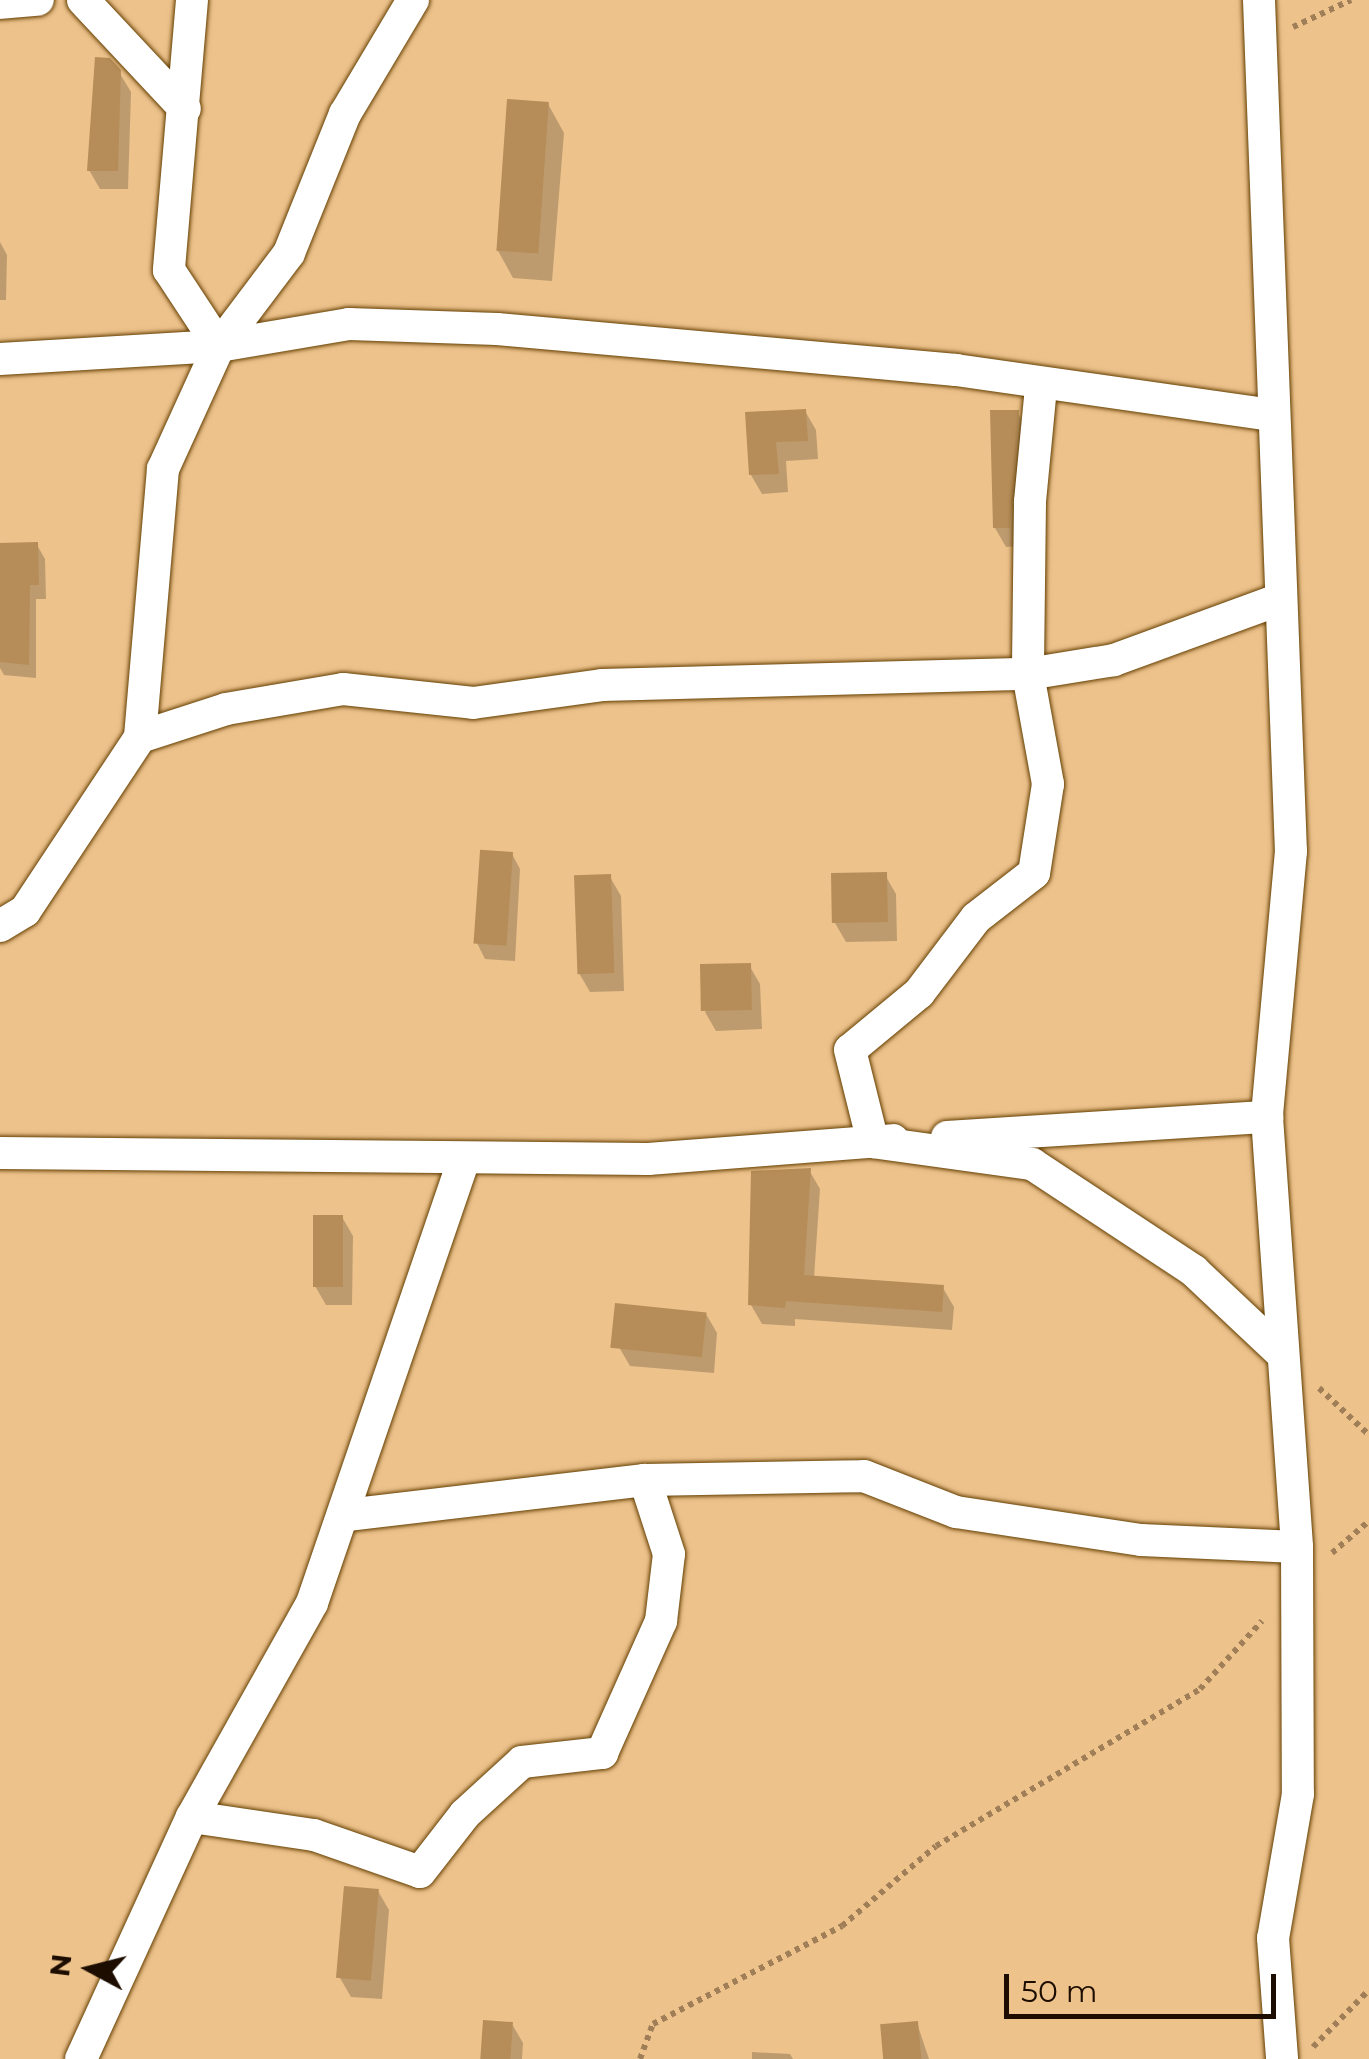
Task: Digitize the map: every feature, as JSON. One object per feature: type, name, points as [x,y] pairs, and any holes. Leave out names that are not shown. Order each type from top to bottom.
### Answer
[{"type":"street","points":[[0,3],[38,0]]},
{"type":"street","points":[[82,0],[185,109]]},
{"type":"street","points":[[192,0],[168,270],[220,346]]},
{"type":"street","points":[[0,926],[25,911],[140,737],[163,469],[220,346],[289,252],[345,114],[414,0]]},
{"type":"street","points":[[1260,0],[1271,415],[1291,851],[1267,1117],[1296,1547],[1298,1794],[1273,1938],[1260,2059]]},
{"type":"street","points":[[0,358],[220,346],[349,324],[496,330],[956,370],[1040,386],[1271,415]]},
{"type":"street","points":[[873,1142],[850,1050],[919,993],[976,918],[1034,873],[1048,784],[1028,674],[1030,502],[1040,386]]},
{"type":"street","points":[[140,737],[226,708],[344,689],[473,703],[602,685],[1028,674],[1114,660],[1278,600]]},
{"type":"street","points":[[0,1154],[648,1159],[1267,1117]]},
{"type":"street","points":[[873,1142],[1032,1164],[1194,1271],[1280,1352]]},
{"type":"street","points":[[81,2059],[192,1816],[312,1603],[347,1515],[464,1158]]},
{"type":"street","points":[[347,1515],[645,1480],[864,1476],[956,1512],[1141,1540],[1296,1547]]},
{"type":"street","points":[[192,1816],[314,1835],[420,1872],[465,1814],[522,1762],[602,1752],[661,1622],[669,1554],[645,1480]]},
{"type":"street","points":[[1273,1938],[1282,2059]]},
{"type":"path","points":[[1261,39],[1350,0]]},
{"type":"path","points":[[1280,1352],[1369,1435]]},
{"type":"path","points":[[640,2059],[654,2024],[842,1926],[936,1846],[1200,1690],[1297,1583],[1369,1521]]},
{"type":"path","points":[[1302,2059],[1369,1990]]},
{"type":"building","points":[[95,57],[110,58],[121,70],[118,171],[87,171]]},
{"type":"building","points":[[507,99],[549,102],[538,254],[496,251]]},
{"type":"building","points":[[806,409],[808,441],[776,442],[779,474],[749,475],[745,412]]},
{"type":"building","points":[[990,410],[1019,410],[1010,528],[993,528]]},
{"type":"building","points":[[38,542],[39,585],[30,585],[29,665],[0,662],[0,543]]},
{"type":"building","points":[[480,850],[513,852],[506,946],[474,943]]},
{"type":"building","points":[[887,872],[888,922],[832,923],[831,873]]},
{"type":"building","points":[[611,874],[614,973],[577,974],[574,875]]},
{"type":"building","points":[[751,963],[752,1010],[701,1011],[700,964]]},
{"type":"building","points":[[811,1168],[804,1275],[944,1285],[942,1312],[786,1301],[785,1308],[748,1305],[751,1171]]},
{"type":"building","points":[[313,1215],[343,1215],[343,1287],[313,1287]]},
{"type":"building","points":[[615,1303],[706,1313],[702,1357],[610,1348]]},
{"type":"building","points":[[344,1886],[379,1889],[371,1981],[336,1978]]},
{"type":"building","points":[[483,2020],[513,2022],[510,2059],[480,2059]]},
{"type":"building","points":[[918,2021],[921,2059],[883,2059],[880,2024]]}]
